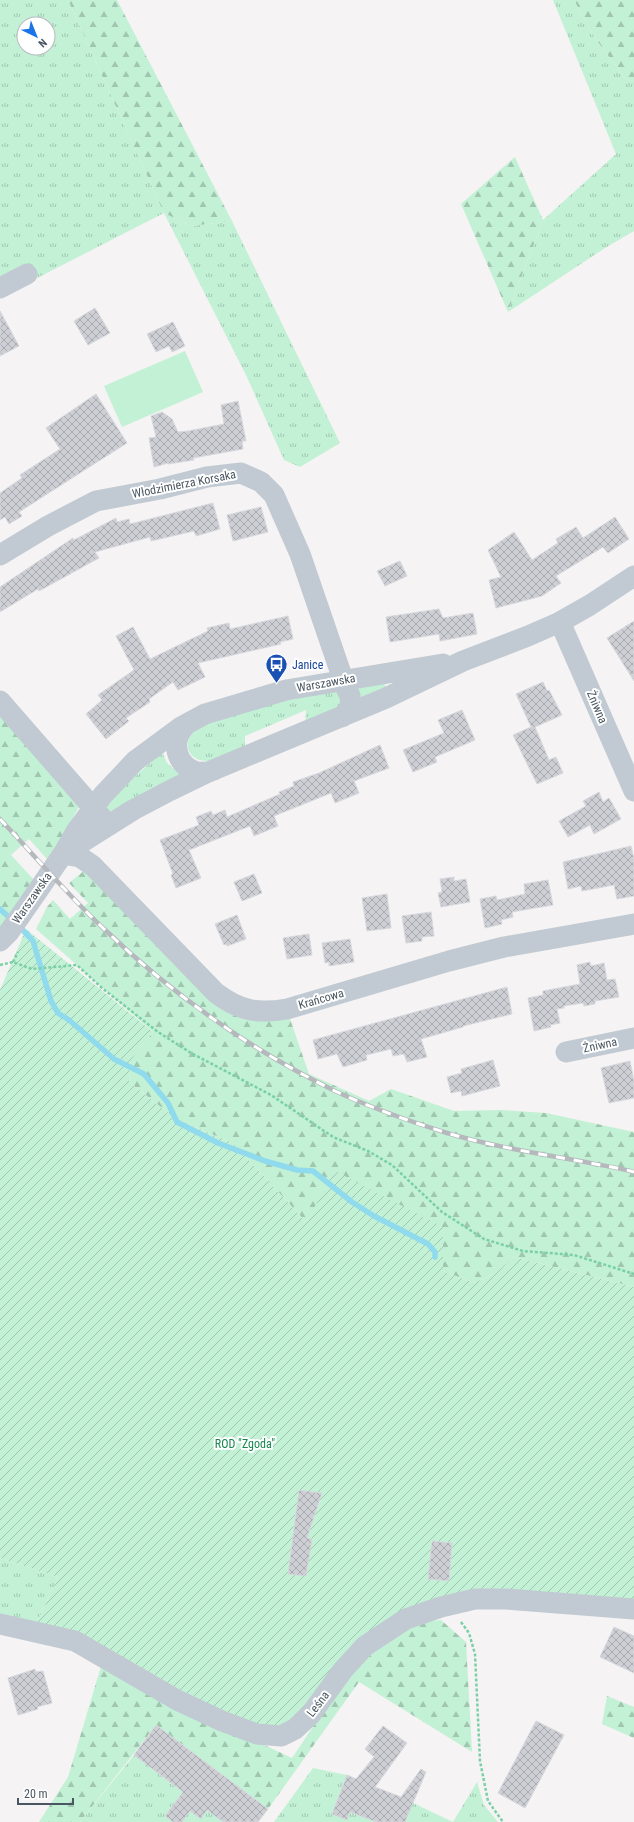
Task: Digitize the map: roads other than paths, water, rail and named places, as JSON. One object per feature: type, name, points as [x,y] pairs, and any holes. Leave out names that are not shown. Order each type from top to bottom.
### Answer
[{"type":"street","points":[[0,288],[27,274]]},
{"type":"street","name":"Włodzimierza Korsaka","points":[[0,555],[48,526],[96,501],[160,489],[207,477],[241,473],[261,482],[274,495],[300,554],[343,680],[350,696],[351,706],[342,717]]},
{"type":"street","name":"Warszawska","points":[[193,720],[181,729],[178,736],[176,743],[179,758],[183,764],[195,771],[209,772],[386,698],[463,661],[560,622],[590,605],[634,576]]},
{"type":"street","name":"Żniwna","points":[[560,622],[634,791]]},
{"type":"street","name":"Warszawska","points":[[9,931],[93,808],[114,782],[157,743],[193,720],[205,714],[286,690],[463,661]]},
{"type":"street","points":[[0,701],[108,825]]},
{"type":"street","name":"Warszawska","points":[[63,854],[108,825],[169,791],[216,769]]},
{"type":"street","name":"Krańcowa","points":[[63,854],[80,857],[93,866],[216,993],[234,1006],[260,1012],[287,1009],[449,961],[504,947],[634,924]]},
{"type":"street","name":"Żniwna","points":[[566,1052],[634,1038]]},
{"type":"street","name":"Leśna","points":[[0,1624],[75,1641],[177,1700],[222,1721],[257,1734],[281,1736],[295,1729],[311,1714],[343,1670],[365,1646],[406,1619],[475,1599],[498,1599],[634,1609]]},
{"type":"waterway","points":[[0,909],[12,920]]},
{"type":"waterway","points":[[19,926],[33,941],[51,1001],[58,1013],[69,1020],[114,1059],[144,1074],[168,1103],[177,1122],[218,1143],[265,1161],[297,1170],[313,1171],[352,1202],[374,1216],[428,1244],[435,1252],[435,1257]]},
{"type":"railway","points":[[0,819],[90,915],[156,975],[184,998],[242,1038],[303,1075],[362,1103],[447,1133],[500,1146],[634,1172]]},
{"type":"place","name":"Janice","points":[[277,684]]},
{"type":"park label","name":"ROD \"Zgoda\"","points":[[245,1444]]}]
